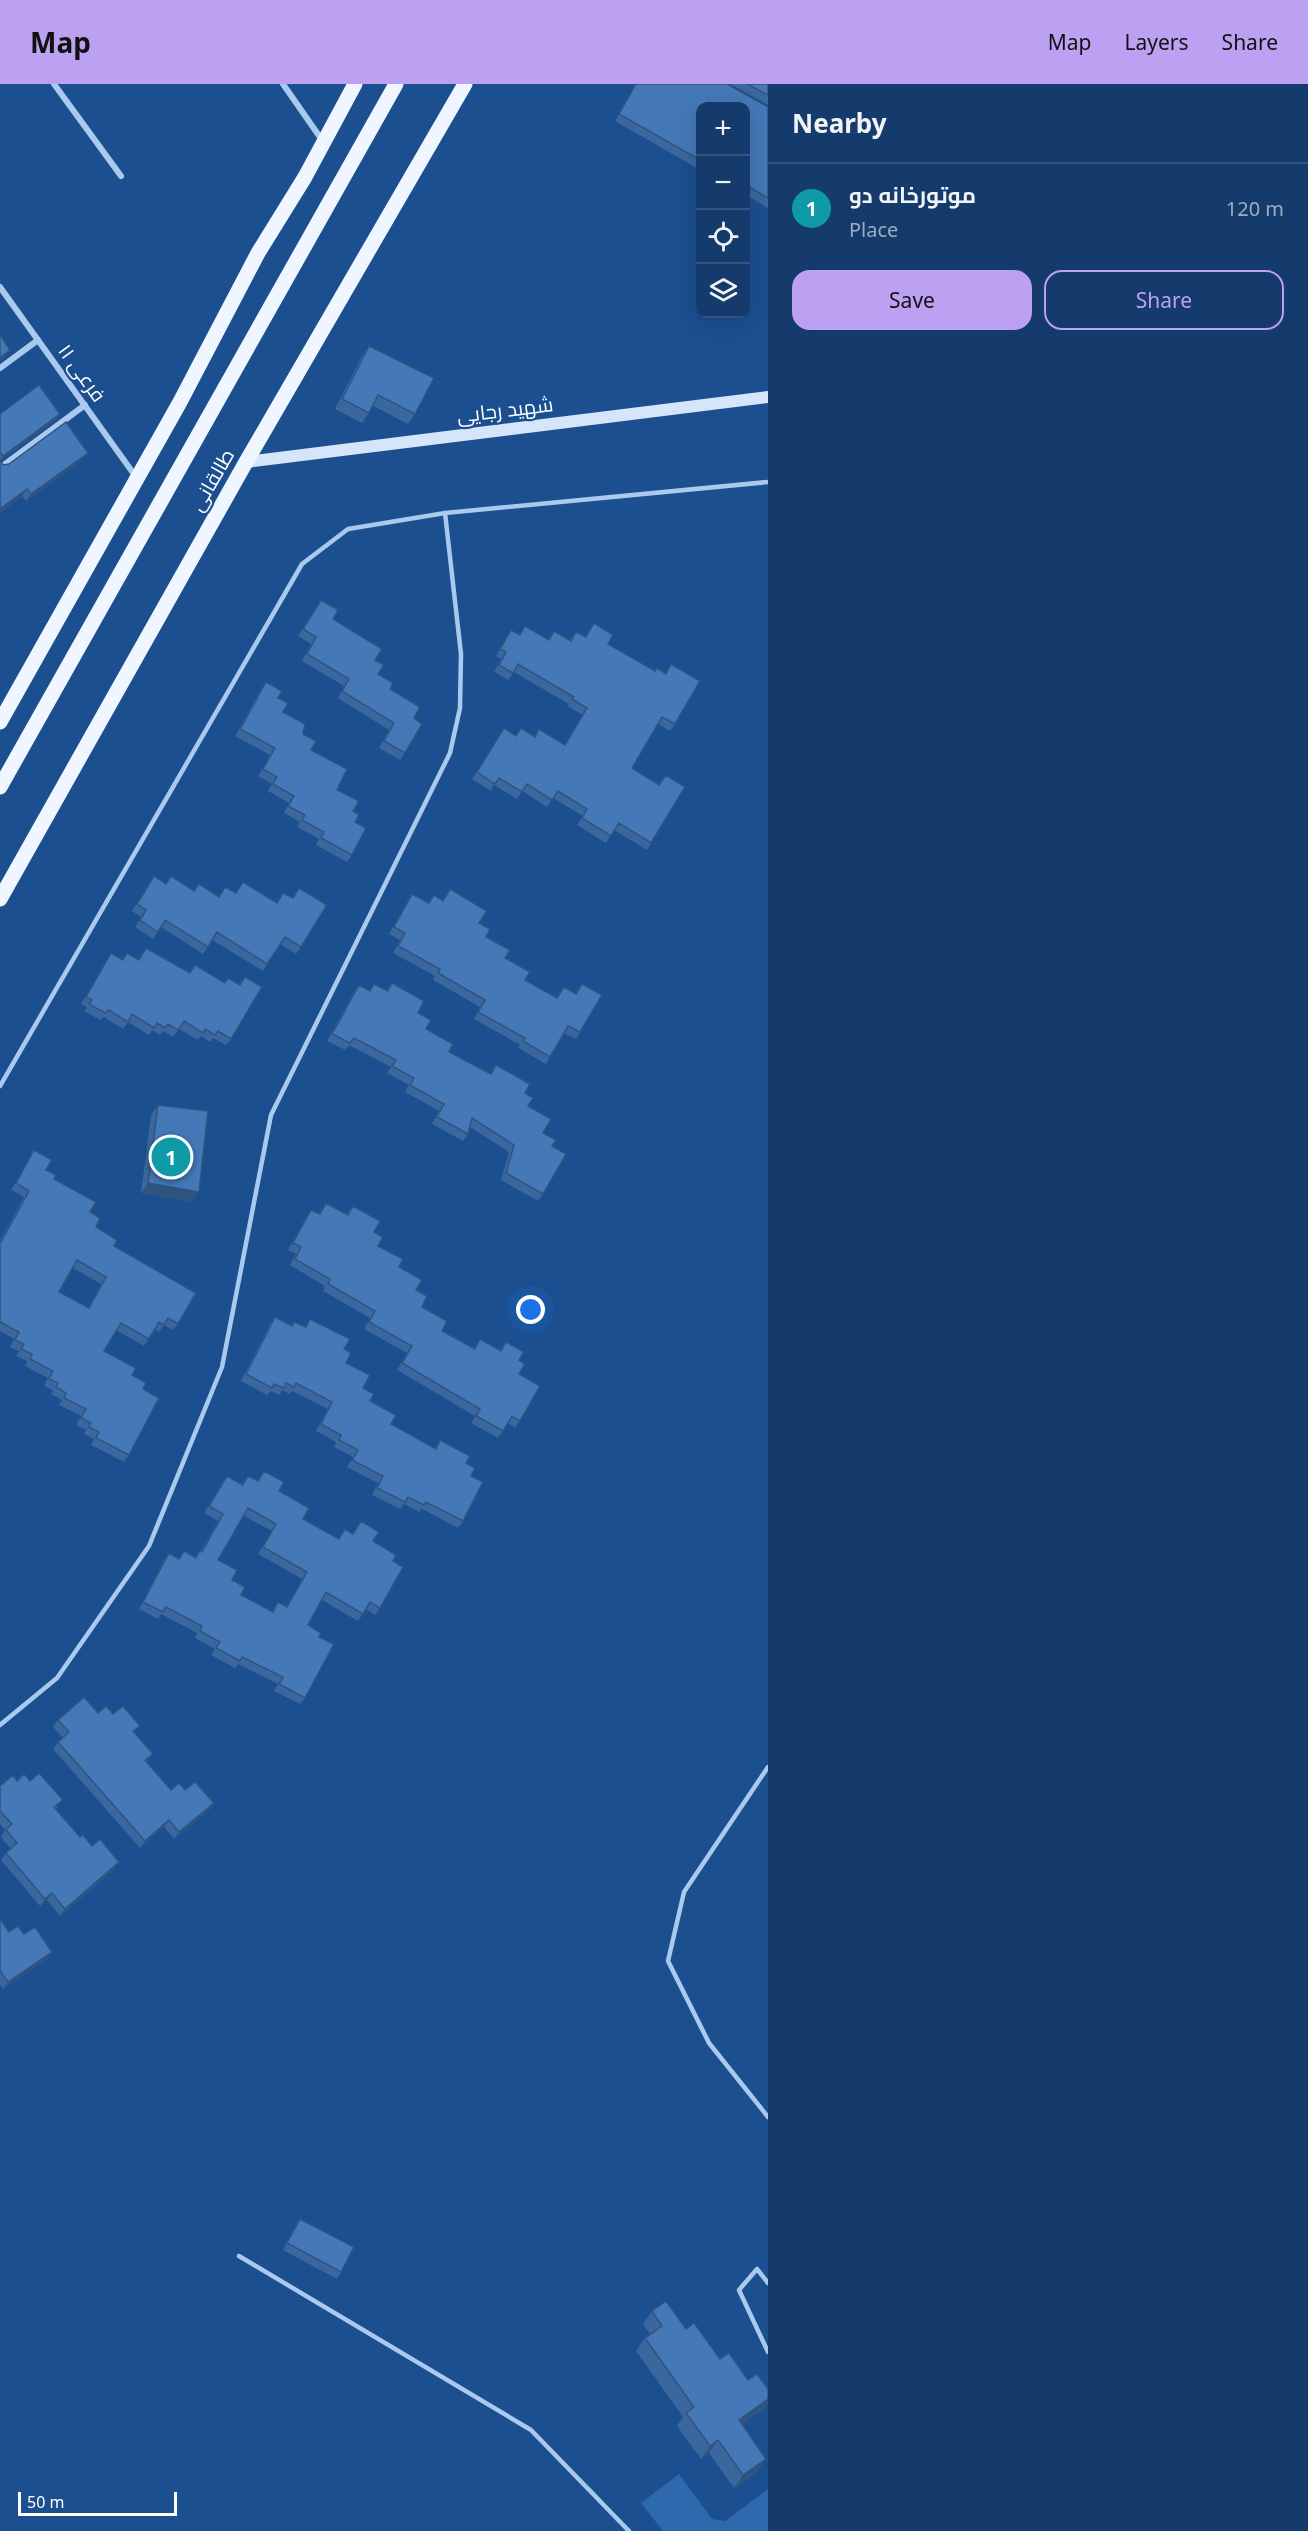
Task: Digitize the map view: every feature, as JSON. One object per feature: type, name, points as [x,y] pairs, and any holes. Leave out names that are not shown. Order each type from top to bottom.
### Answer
[{"type":"main road","points":[[0,722],[137,479],[258,253],[324,142],[355,84]]},
{"type":"main road","name":"طالقانی","points":[[0,787],[396,84]]},
{"type":"main road","name":"طالقانی","points":[[0,899],[246,462],[465,84]]},
{"type":"street","points":[[54,84],[121,176]]},
{"type":"street","points":[[283,84],[324,142]]},
{"type":"street","name":"فرعی ۱۱","points":[[0,287],[137,479]]},
{"type":"street","points":[[0,368],[38,340]]},
{"type":"street","name":"شهید رجایی","points":[[246,462],[768,398]]},
{"type":"street","points":[[1,467],[85,405]]},
{"type":"lane","points":[[0,1086],[302,564],[348,529],[445,513],[768,482]]},
{"type":"lane","points":[[0,1725],[57,1678],[149,1546],[222,1367],[271,1115],[450,753],[460,708],[461,654],[445,513]]},
{"type":"lane","points":[[768,1767],[684,1892],[668,1961],[709,2043],[768,2117]]},
{"type":"lane","points":[[239,2256],[531,2430],[629,2531]]},
{"type":"lane","points":[[768,2283],[758,2269],[739,2290],[768,2352]]},
{"type":"shaded area","points":[[679,2474],[712,2519],[725,2521],[768,2489],[768,2531],[663,2531],[641,2503]]},
{"type":"building","points":[[636,84],[727,84],[768,107],[768,198],[750,187],[750,102],[696,102],[696,158],[619,114]]},
{"type":"building","points":[[747,84],[768,84],[768,95]]},
{"type":"building","points":[[0,335],[10,350],[0,358]]},
{"type":"building","points":[[369,346],[434,378],[415,414],[378,395],[369,413],[342,399]]},
{"type":"building","points":[[39,385],[60,414],[3,456],[0,452],[0,414]]},
{"type":"building","points":[[66,422],[88,453],[31,494],[27,489],[0,509],[0,460],[3,465],[9,464]]},
{"type":"building","points":[[321,600],[338,610],[333,619],[382,649],[375,660],[384,665],[378,674],[393,683],[390,689],[420,707],[414,718],[422,724],[405,753],[384,741],[394,723],[342,691],[349,679],[307,654],[316,637],[303,629]]},
{"type":"building","points":[[594,623],[613,635],[608,644],[655,671],[657,668],[666,674],[671,664],[700,681],[675,724],[662,717],[632,768],[659,785],[666,775],[685,787],[651,843],[619,823],[611,836],[582,818],[587,809],[558,791],[552,800],[527,784],[522,792],[499,778],[495,784],[477,772],[504,728],[516,736],[521,728],[535,737],[539,729],[565,745],[587,708],[572,699],[574,697],[518,664],[513,673],[499,665],[506,652],[500,649],[511,630],[520,635],[525,626],[549,640],[554,631],[571,641],[576,632],[586,637]]},
{"type":"building","points":[[266,682],[282,691],[278,698],[288,703],[283,712],[305,724],[303,734],[316,741],[311,750],[347,769],[337,790],[359,801],[353,811],[359,815],[355,822],[366,828],[352,855],[321,838],[324,832],[302,820],[305,815],[288,806],[294,796],[273,784],[277,777],[263,769],[275,748],[240,729]]},
{"type":"building","points":[[154,876],[166,884],[171,876],[194,891],[199,884],[219,897],[225,887],[236,893],[243,882],[277,903],[283,893],[293,898],[299,888],[327,905],[301,947],[285,937],[267,964],[217,932],[208,947],[165,920],[158,932],[140,920],[146,910],[137,904]]},
{"type":"building","points":[[450,889],[487,911],[479,923],[490,929],[486,937],[510,950],[505,958],[530,972],[525,980],[557,998],[564,987],[576,994],[582,984],[602,995],[580,1032],[568,1026],[550,1057],[523,1041],[525,1038],[478,1012],[485,1000],[438,973],[440,969],[398,946],[405,933],[394,927],[412,894],[429,903],[434,895],[443,901]]},
{"type":"building","points":[[146,948],[190,973],[195,965],[225,983],[228,978],[240,985],[245,977],[262,987],[231,1039],[218,1031],[215,1035],[205,1029],[203,1033],[184,1021],[178,1030],[168,1024],[165,1028],[157,1023],[154,1028],[132,1014],[128,1022],[109,1010],[105,1013],[89,1004],[92,1000],[86,997],[111,953],[123,960],[127,953],[139,960]]},
{"type":"building","points":[[392,983],[424,1001],[418,1013],[431,1020],[426,1029],[453,1044],[449,1052],[491,1074],[496,1065],[530,1084],[525,1093],[533,1098],[528,1106],[551,1119],[543,1133],[556,1140],[552,1146],[566,1154],[543,1194],[506,1173],[514,1145],[472,1118],[468,1134],[437,1117],[444,1104],[410,1085],[414,1078],[392,1066],[396,1060],[354,1038],[350,1043],[332,1034],[359,985],[370,991],[374,984],[388,991]]},
{"type":"building","points":[[158,1105],[208,1111],[199,1192],[148,1183]]},
{"type":"building","points":[[34,1150],[52,1160],[46,1170],[56,1175],[54,1179],[96,1202],[90,1212],[100,1218],[96,1227],[117,1240],[114,1246],[196,1293],[178,1324],[168,1318],[164,1325],[159,1322],[149,1339],[121,1323],[104,1351],[136,1368],[132,1375],[146,1383],[143,1389],[159,1398],[129,1455],[96,1438],[99,1432],[89,1427],[91,1423],[81,1418],[86,1409],[64,1398],[66,1393],[56,1387],[58,1383],[49,1379],[53,1371],[30,1359],[32,1354],[21,1349],[24,1344],[15,1340],[19,1332],[0,1322],[0,1241],[29,1191],[16,1183]],"holes":[[[77,1260],[106,1277],[89,1308],[59,1292]]]},
{"type":"building","points":[[326,1203],[348,1215],[353,1206],[380,1221],[374,1232],[383,1237],[378,1246],[403,1259],[399,1267],[422,1280],[416,1290],[427,1296],[422,1307],[447,1321],[442,1331],[475,1349],[480,1339],[501,1351],[506,1342],[524,1352],[519,1360],[525,1364],[519,1374],[540,1386],[520,1421],[512,1416],[503,1431],[476,1416],[480,1409],[402,1363],[412,1346],[369,1322],[375,1311],[328,1284],[330,1279],[295,1259],[301,1247],[293,1243],[311,1210],[320,1214]]},
{"type":"building","points":[[275,1317],[292,1326],[294,1322],[306,1327],[310,1319],[350,1339],[344,1349],[351,1353],[346,1363],[370,1375],[363,1388],[374,1394],[370,1401],[396,1415],[391,1424],[436,1449],[440,1440],[470,1456],[466,1463],[475,1468],[471,1476],[483,1482],[463,1521],[426,1502],[424,1505],[408,1497],[405,1502],[377,1488],[383,1476],[352,1460],[358,1450],[339,1440],[341,1435],[321,1424],[332,1402],[296,1383],[294,1387],[286,1383],[284,1388],[274,1384],[272,1388],[246,1374]]},
{"type":"building","points":[[264,1471],[284,1482],[279,1491],[309,1508],[303,1519],[339,1539],[345,1529],[353,1534],[361,1521],[379,1532],[373,1541],[396,1555],[393,1561],[403,1567],[380,1608],[370,1602],[363,1614],[326,1592],[308,1625],[321,1633],[319,1637],[334,1644],[305,1698],[279,1684],[283,1677],[242,1657],[240,1661],[216,1648],[220,1642],[200,1631],[202,1626],[166,1607],[163,1612],[143,1602],[169,1553],[179,1559],[184,1551],[196,1558],[200,1550],[202,1552],[223,1514],[209,1506],[227,1476],[243,1485],[248,1476],[258,1481]],"holes":[[[248,1508],[276,1524],[263,1547],[307,1572],[287,1607],[278,1602],[273,1612],[241,1595],[245,1587],[232,1580],[237,1570],[218,1560]]]},
{"type":"building","points":[[84,1697],[98,1713],[106,1706],[113,1714],[123,1706],[140,1726],[133,1731],[153,1754],[145,1760],[171,1790],[179,1783],[185,1790],[195,1782],[214,1803],[179,1832],[169,1820],[145,1841],[58,1742],[69,1732],[58,1720]]},
{"type":"building","points":[[39,1773],[63,1800],[54,1807],[80,1837],[83,1835],[92,1846],[100,1839],[119,1862],[65,1909],[52,1893],[45,1899],[6,1853],[17,1843],[6,1830],[12,1824],[0,1811],[0,1786],[13,1775],[17,1781],[24,1774],[30,1781]]},
{"type":"building","points":[[0,1919],[9,1932],[18,1926],[24,1934],[35,1927],[52,1952],[8,1982],[0,1971]]},
{"type":"building","points":[[300,2219],[354,2247],[341,2272],[287,2243]]},
{"type":"building","points":[[666,2301],[686,2329],[694,2323],[720,2359],[729,2353],[748,2380],[757,2374],[768,2389],[768,2399],[739,2420],[766,2459],[743,2475],[718,2440],[710,2446],[686,2413],[694,2407],[645,2338],[662,2326],[652,2311]]},
{"type":"place","name":"موتورخانه دو","points":[[171,1157]]}]
